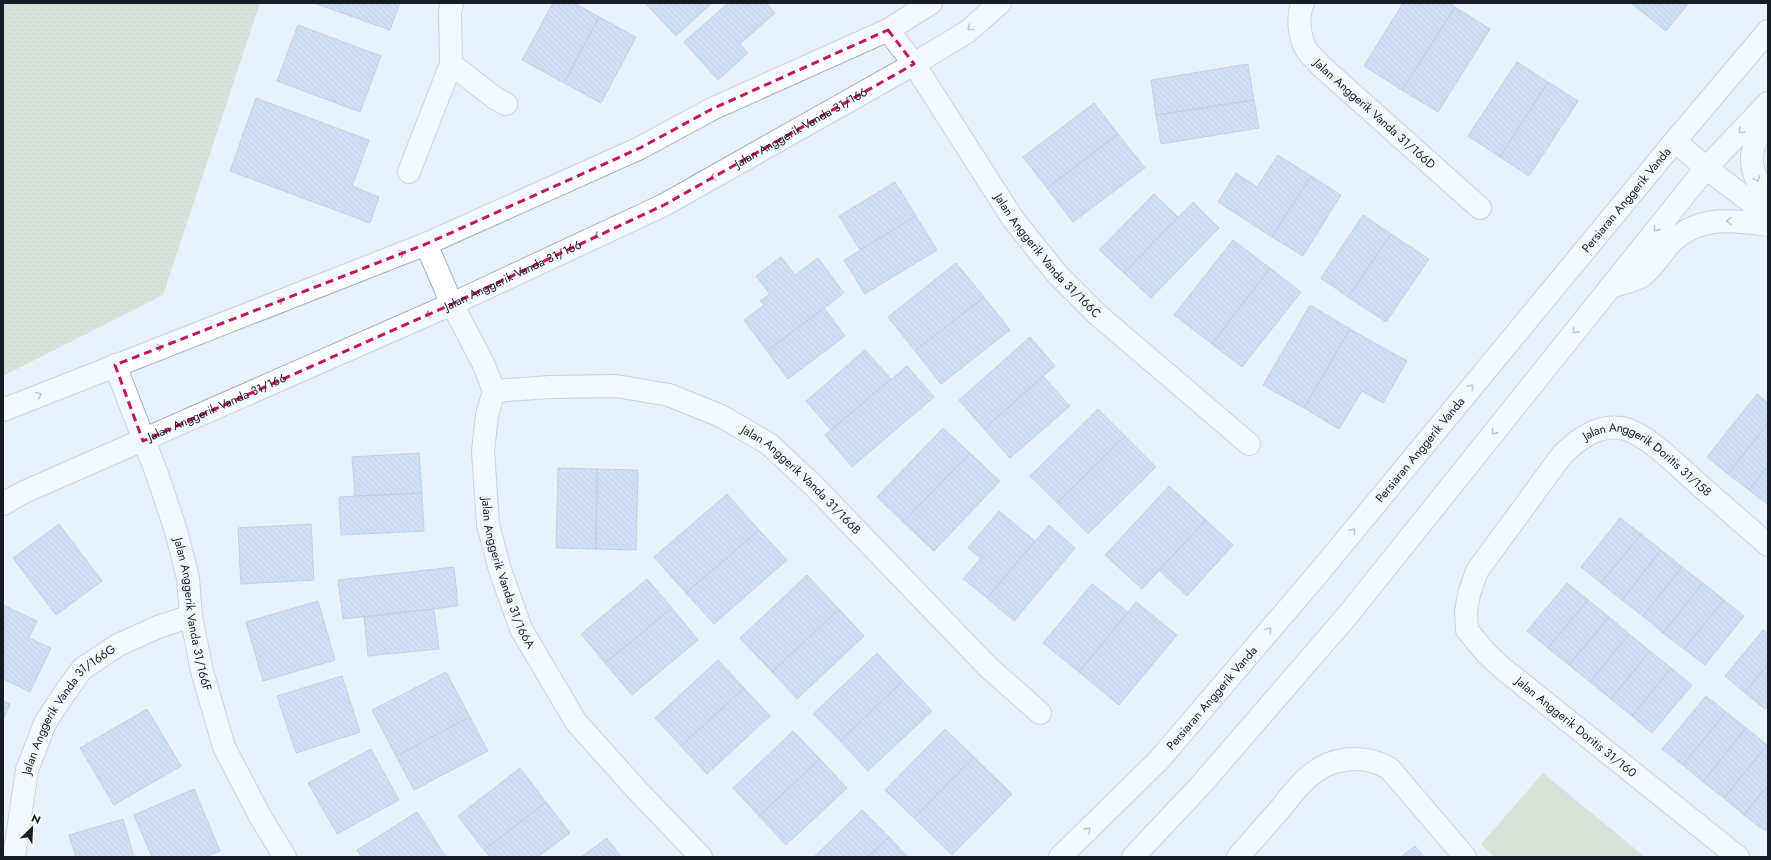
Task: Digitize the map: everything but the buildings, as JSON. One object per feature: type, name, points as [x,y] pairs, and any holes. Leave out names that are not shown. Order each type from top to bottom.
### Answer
[{"type":"street","points":[[409,172],[451,64],[450,12],[452,3]]},
{"type":"street","points":[[3,410],[426,244],[640,148],[712,109],[888,30],[931,3]]},
{"type":"street","name":"Jalan Anggerik Vanda 31/166","points":[[3,504],[22,493],[452,304],[664,205],[914,64],[967,32],[1000,3]]},
{"type":"street","name":"Jalan Anggerik Vanda 31/166D","points":[[1302,3],[1299,29],[1305,48],[1321,66],[1480,208]]},
{"type":"street","name":"Jalan Anggerik Vanda 31/166C","points":[[888,30],[914,64],[1013,219],[1057,274],[1098,315],[1249,444]]},
{"type":"street","name":"Persiaran Anggerik Vanda","points":[[1060,857],[1159,760],[1316,576],[1675,141],[1768,31]]},
{"type":"street","points":[[451,64],[495,98],[506,104]]},
{"type":"street","points":[[1133,857],[1200,786],[1347,616],[1706,168],[1768,103]]},
{"type":"street","points":[[1768,117],[1754,143],[1751,158],[1756,180],[1768,201]]},
{"type":"street","points":[[1675,141],[1706,168],[1768,215]]},
{"type":"street","points":[[1610,287],[1641,277],[1673,241],[1688,229],[1714,221],[1741,221],[1768,225]]},
{"type":"street","points":[[426,244],[452,304],[482,363],[494,391]]},
{"type":"street","name":"Jalan Anggerik Vanda 31/166F","points":[[115,365],[157,474],[176,531],[188,578],[191,616],[202,672],[224,747],[261,818],[285,857]]},
{"type":"street","name":"Jalan Anggerik Vanda 31/166B","points":[[494,391],[550,387],[616,386],[669,395],[727,419],[769,444],[814,486],[988,667],[1040,713]]},
{"type":"street","name":"Jalan Anggerik Vanda 31/166A","points":[[494,391],[487,415],[483,451],[488,525],[500,570],[521,629],[576,722],[636,790],[701,857]]},
{"type":"street","name":"Jalan Anggerik Doritis 31/158","points":[[1477,571],[1562,455],[1575,442],[1588,433],[1604,429],[1621,428],[1636,433],[1657,448],[1768,545]]},
{"type":"street","name":"Jalan Anggerik Doritis 31/160","points":[[1477,571],[1469,594],[1466,612],[1467,630],[1487,654],[1501,667],[1738,857]]},
{"type":"street","name":"Jalan Anggerik Vanda 31/166G","points":[[14,857],[27,770],[45,723],[82,669],[118,645],[158,627],[191,616]]},
{"type":"street","points":[[1238,857],[1307,778],[1327,765],[1346,759],[1365,759],[1378,762],[1389,768],[1465,857]]},
{"type":"highlighted area","points":[[888,30],[914,64],[664,205],[452,304],[143,441],[115,365],[426,244],[640,148],[712,109]]},
{"type":"green space","points":[[3,3],[260,3],[163,295],[3,376]]},
{"type":"green space","points":[[1543,773],[1645,857],[1494,857],[1481,844]]}]
